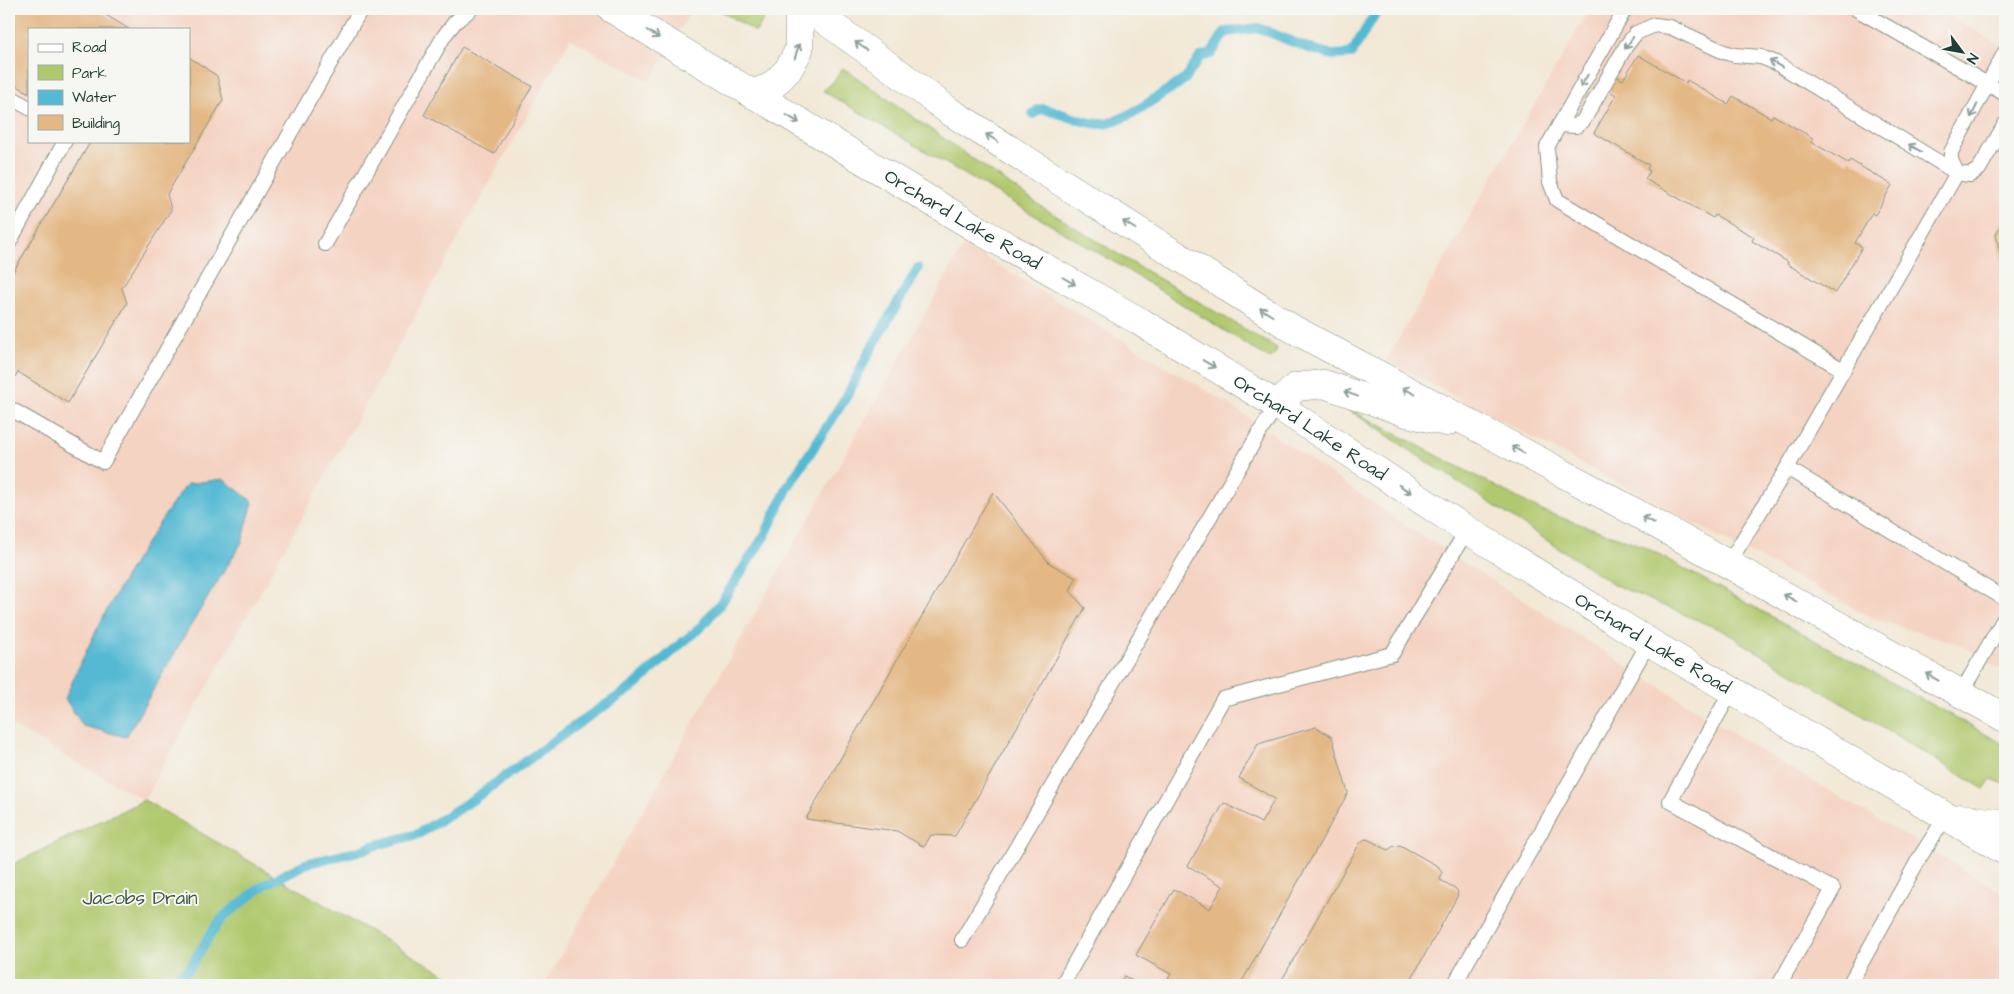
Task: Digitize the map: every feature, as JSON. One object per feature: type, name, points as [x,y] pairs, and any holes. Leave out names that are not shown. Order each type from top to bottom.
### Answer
[{"type":"main road","name":"Orchard Lake Road","points":[[612,9],[984,233],[1139,321],[1277,405],[1467,530],[1648,642],[2005,851]]},
{"type":"main road","points":[[752,94],[771,87],[788,70],[799,50],[799,9]]},
{"type":"main road","points":[[809,9],[949,111],[1293,329],[1728,564],[2005,718]]},
{"type":"main road","points":[[1277,405],[1296,387],[1324,384],[1407,413],[1482,430]]},
{"type":"main road","points":[[1946,816],[2005,824]]},
{"type":"lane","points":[[9,408],[103,462],[362,9]]},
{"type":"lane","points":[[325,244],[444,36],[455,22],[471,9]]},
{"type":"lane","points":[[1625,9],[1547,147],[1550,182],[1556,200],[1843,370]]},
{"type":"lane","points":[[1856,9],[2005,94]]},
{"type":"lane","points":[[1559,125],[1576,126],[1584,121],[1626,46],[1636,32],[1655,25],[1670,27],[1724,52],[1736,55],[1761,56],[1776,63],[1957,174],[1970,175],[1979,169],[2005,124]]},
{"type":"lane","points":[[1957,174],[1951,160],[1951,152],[2005,52]]},
{"type":"lane","points":[[9,96],[28,107]]},
{"type":"lane","points":[[9,243],[64,142]]},
{"type":"lane","points":[[1728,564],[1787,468],[1957,174]]},
{"type":"lane","points":[[962,940],[1277,405]]},
{"type":"lane","points":[[1787,468],[2005,600]]},
{"type":"lane","points":[[1062,985],[1223,700],[1392,654],[1467,530]]},
{"type":"lane","points":[[1961,693],[2005,617]]},
{"type":"lane","points":[[1454,985],[1648,642]]},
{"type":"lane","points":[[1732,690],[1670,800],[1833,889],[1779,985]]},
{"type":"lane","points":[[1849,985],[1920,857],[1946,816]]},
{"type":"shaded area","points":[[9,9],[692,9],[650,81],[570,39],[144,800],[9,724]]},
{"type":"shaded area","points":[[1590,9],[1937,9],[2005,48],[2005,672],[1959,644],[1874,619],[1386,360]]},
{"type":"shaded area","points":[[964,245],[1227,403],[1411,529],[1753,746],[2005,894],[2005,985],[544,985]]},
{"type":"green space","points":[[717,9],[750,9],[765,16],[756,32]]},
{"type":"green space","points":[[843,68],[1036,203],[1124,258],[1277,348],[1275,354],[1270,359],[1119,265],[823,91],[834,81]]},
{"type":"green space","points":[[1338,403],[1542,511],[1643,546],[2005,745],[2005,784],[1991,779],[1984,789],[1723,631],[1615,585]]},
{"type":"green space","name":"Jacobs Drain","points":[[144,800],[463,985],[9,985],[9,866]]},
{"type":"water","points":[[223,479],[253,502],[242,542],[126,737],[83,726],[65,699],[90,643],[119,588],[187,484]]},
{"type":"building","points":[[9,9],[96,9],[127,28],[28,28],[28,92],[9,81]]},
{"type":"building","points":[[462,47],[532,86],[494,154],[424,115]]},
{"type":"building","points":[[1638,55],[1686,83],[1687,80],[1728,104],[1733,96],[1771,118],[1773,115],[1813,138],[1811,142],[1848,163],[1850,160],[1892,185],[1875,215],[1872,213],[1855,243],[1862,247],[1835,293],[1752,241],[1754,237],[1715,215],[1713,218],[1645,179],[1650,171],[1647,169],[1649,165],[1594,133],[1616,95],[1608,90],[1616,76],[1623,80]]},
{"type":"building","points":[[190,58],[217,76],[223,100],[167,194],[171,210],[122,288],[127,303],[68,403],[18,372],[9,383],[9,279],[90,142],[190,142]]},
{"type":"building","points":[[2005,218],[2005,274],[2004,274],[1996,234]]},
{"type":"building","points":[[993,492],[1049,563],[1076,578],[1070,591],[1085,608],[955,836],[931,835],[924,847],[897,831],[806,819]]},
{"type":"building","points":[[1316,727],[1332,737],[1348,793],[1240,985],[1164,985],[1171,974],[1136,955],[1174,889],[1210,909],[1223,886],[1188,866],[1224,803],[1261,823],[1275,799],[1239,778],[1258,744]]},
{"type":"building","points":[[1365,839],[1388,850],[1400,845],[1439,867],[1442,873],[1440,880],[1455,888],[1458,892],[1408,985],[1279,985],[1360,843]]},
{"type":"building","points":[[1124,976],[1140,985],[1119,985]]},
{"type":"waterway","points":[[1033,114],[1043,109],[1092,123],[1108,123],[1118,120],[1139,109],[1185,79],[1200,57],[1211,54],[1225,32],[1259,28],[1305,47],[1332,55],[1351,54],[1378,9]]},
{"type":"waterway","points":[[166,985],[188,970],[223,917],[264,885],[305,864],[418,834],[471,801],[586,718],[633,687],[700,628],[721,603],[765,535],[788,487],[848,394],[868,354],[918,268]]}]
